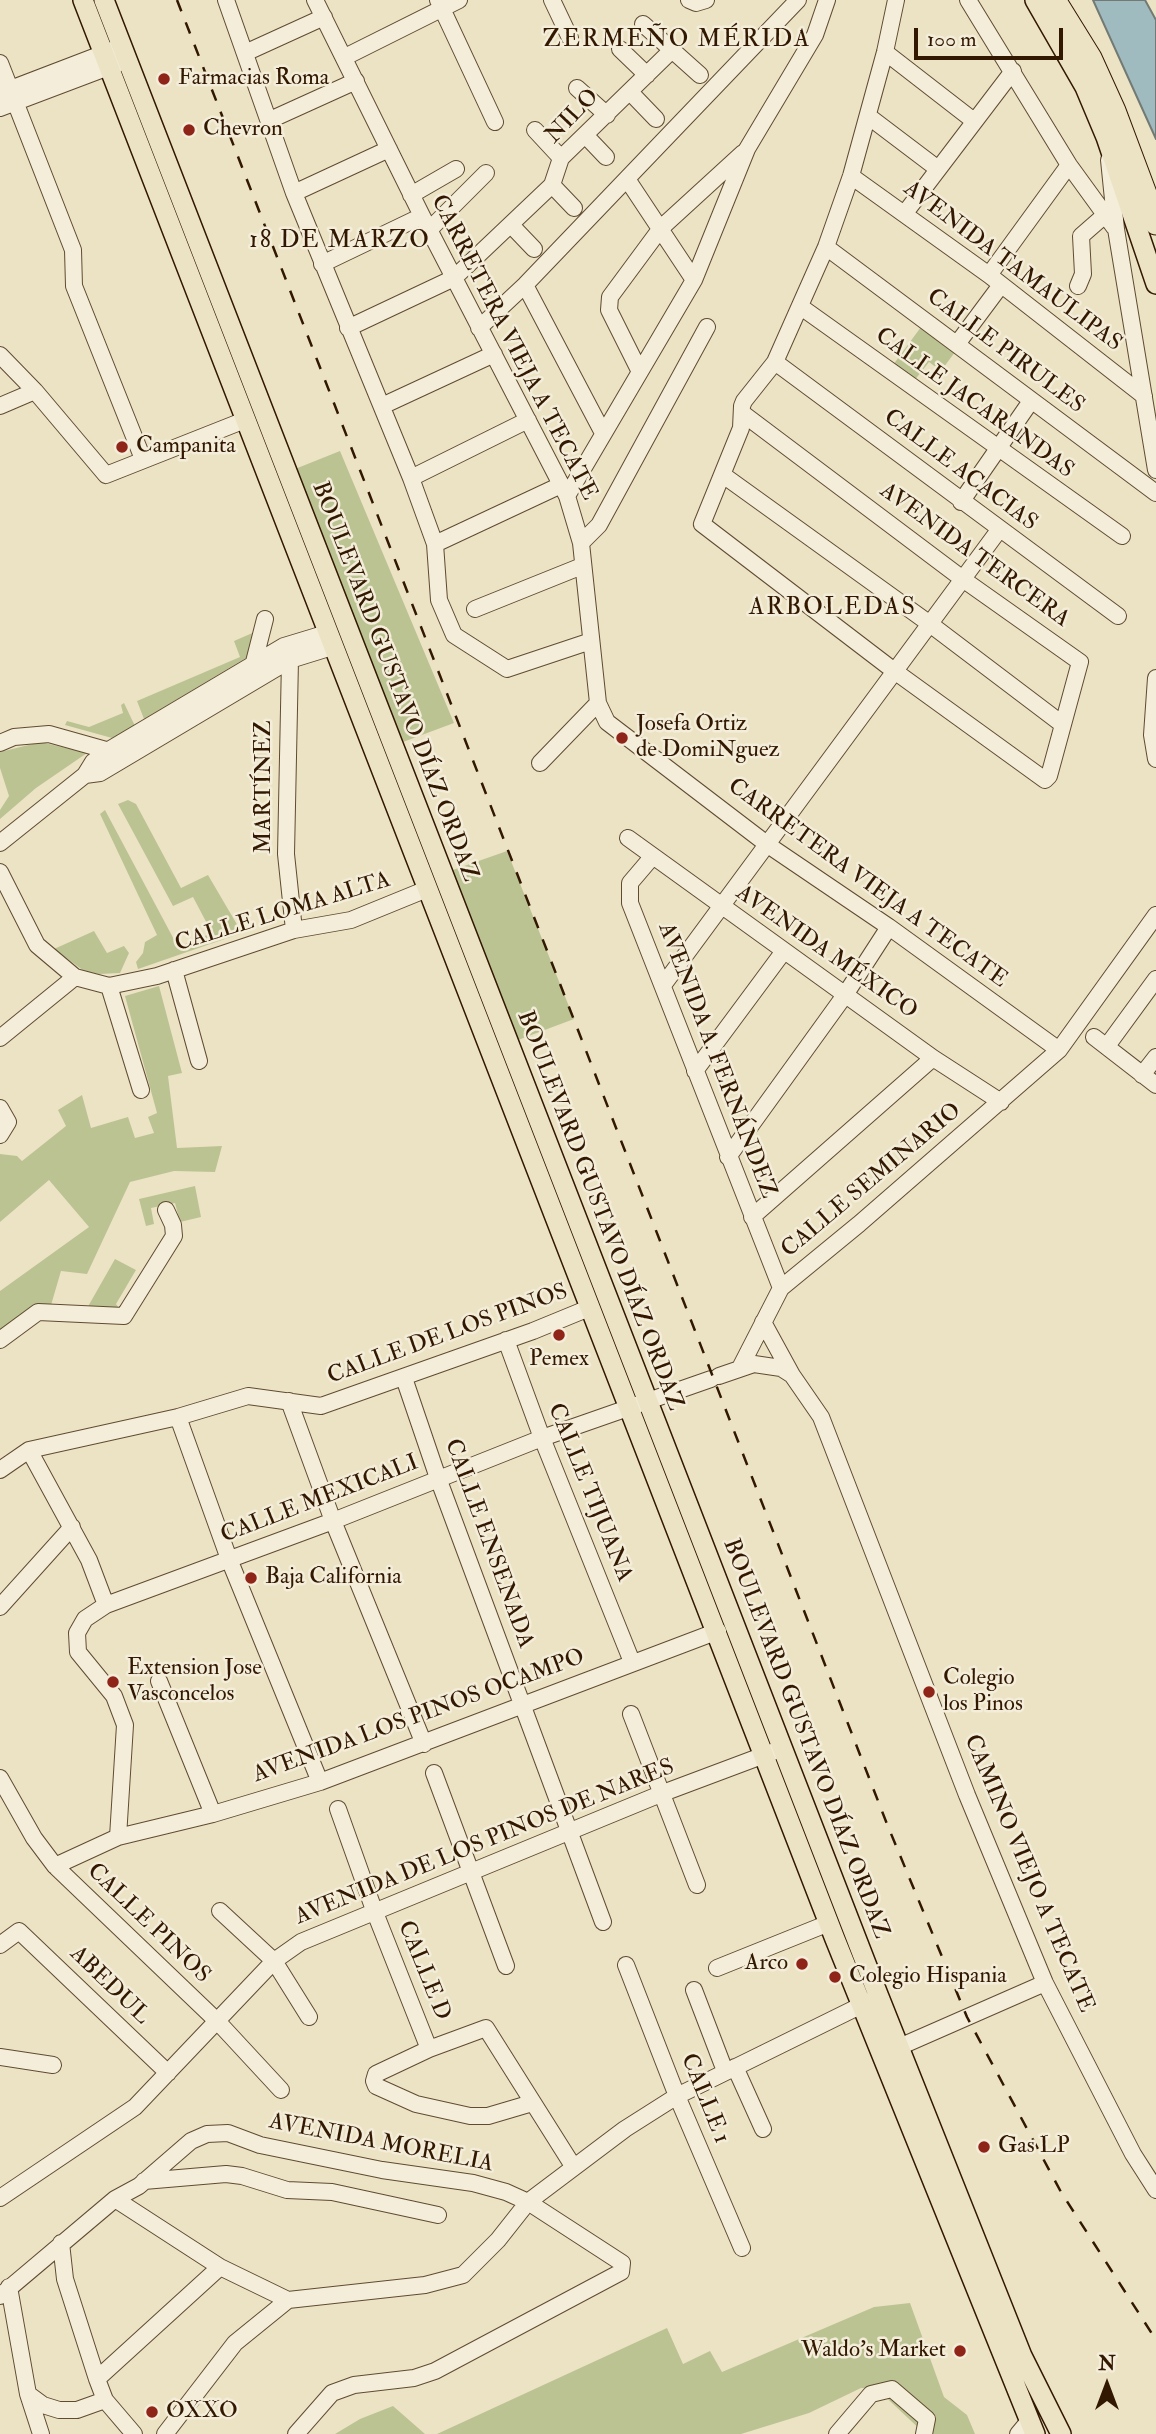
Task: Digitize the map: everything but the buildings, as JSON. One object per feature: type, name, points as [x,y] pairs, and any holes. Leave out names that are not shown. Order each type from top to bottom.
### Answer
[{"type":"highway","points":[[1054,0],[1090,58],[1114,111],[1156,223]]},
{"type":"main road","name":"BOULEVARD GUSTAVO DÍAZ ORDAZ","points":[[83,0],[114,57],[870,2001],[1022,2356],[1061,2434]]},
{"type":"main road","name":"BOULEVARD GUSTAVO DÍAZ ORDAZ","points":[[104,0],[114,57],[245,420],[329,640],[427,890],[494,1032],[589,1308],[638,1403],[718,1631],[774,1752],[829,1923],[870,2001]]},
{"type":"main road","points":[[1035,0],[1085,87],[1106,137],[1156,284]]},
{"type":"main road","name":"BOULEVARD GUSTAVO DÍAZ ORDAZ","points":[[891,2050],[1027,2430]]},
{"type":"main road","points":[[1027,2430],[1042,2416],[1054,2434]]},
{"type":"street","points":[[226,0],[294,193],[411,478],[435,544],[439,600],[454,635],[507,669],[591,641]]},
{"type":"street","name":"CARRETERA VIEJA A TECATE","points":[[315,0],[425,223],[564,490],[581,543],[598,703],[607,722],[768,845],[889,927],[1059,1050]]},
{"type":"street","points":[[345,57],[440,4],[459,0]]},
{"type":"street","points":[[552,0],[570,38]]},
{"type":"street","points":[[689,0],[696,3],[706,0]]},
{"type":"street","points":[[479,328],[525,285],[798,0]]},
{"type":"street","points":[[893,670],[702,524],[741,428],[744,401],[775,362],[826,247],[851,176],[868,116],[895,0]]},
{"type":"street","points":[[968,0],[1069,165],[1116,229]]},
{"type":"street","points":[[440,4],[495,122]]},
{"type":"street","points":[[435,544],[564,490],[603,433],[694,280],[747,149],[814,35],[827,4]]},
{"type":"street","points":[[245,53],[324,17]]},
{"type":"street","points":[[643,24],[700,75]]},
{"type":"street","points":[[620,49],[647,75]]},
{"type":"street","name":"NILO","points":[[348,328],[454,278],[552,184],[561,158],[672,50]]},
{"type":"street","points":[[885,52],[974,121]]},
{"type":"street","points":[[6,98],[114,57]]},
{"type":"street","points":[[0,64],[6,98],[73,250],[74,286],[143,459]]},
{"type":"street","points":[[905,213],[1013,71]]},
{"type":"street","points":[[270,120],[356,81]]},
{"type":"street","points":[[577,88],[607,115]]},
{"type":"street","points":[[630,92],[656,119]]},
{"type":"street","points":[[868,116],[938,169]]},
{"type":"street","points":[[535,130],[561,158]]},
{"type":"street","points":[[586,136],[606,158]]},
{"type":"street","points":[[1106,137],[1116,229],[1156,470]]},
{"type":"street","points":[[294,193],[389,149]]},
{"type":"street","points":[[640,372],[607,304],[661,228],[747,149]]},
{"type":"street","points":[[957,344],[1069,165]]},
{"type":"street","points":[[411,195],[456,169]]},
{"type":"street","points":[[322,264],[425,223],[486,173]]},
{"type":"street","name":"AVENIDA TAMAULIPAS","points":[[851,176],[995,280],[1144,396]]},
{"type":"street","points":[[627,179],[694,280]]},
{"type":"street","points":[[552,184],[574,208]]},
{"type":"street","points":[[1078,285],[1083,274],[1081,236],[1105,215]]},
{"type":"street","points":[[511,225],[534,248]]},
{"type":"street","name":"CALLE PIRULES","points":[[826,247],[1156,492]]},
{"type":"street","points":[[525,285],[603,433]]},
{"type":"street","name":"CALLE JACARANDAS","points":[[801,307],[996,449],[1122,536]]},
{"type":"street","points":[[581,543],[599,525],[707,327]]},
{"type":"street","points":[[382,406],[494,354]]},
{"type":"street","points":[[0,355],[36,391],[106,475],[245,420]]},
{"type":"street","name":"CALLE ACACIAS","points":[[775,362],[1118,616]]},
{"type":"street","points":[[0,406],[36,391]]},
{"type":"street","points":[[961,502],[1031,401]]},
{"type":"street","name":"AVENIDA TERCERA","points":[[743,413],[964,580],[1080,662],[1049,776],[1045,780],[893,670]]},
{"type":"street","points":[[411,478],[528,420]]},
{"type":"street","points":[[723,475],[930,624],[1062,724]]},
{"type":"street","points":[[664,984],[723,908],[893,670],[964,580],[999,530]]},
{"type":"street","points":[[475,610],[582,566]]},
{"type":"street","points":[[254,662],[265,619]]},
{"type":"street","points":[[0,842],[85,775],[93,762],[109,750],[254,662],[329,640]]},
{"type":"street","points":[[85,775],[100,773],[287,653]]},
{"type":"street","name":"MARTÍNEZ","points":[[287,653],[286,855],[294,930]]},
{"type":"street","points":[[1156,678],[1152,735],[1156,759]]},
{"type":"street","points":[[540,763],[598,703]]},
{"type":"street","points":[[0,743],[14,737],[50,734],[127,755]]},
{"type":"street","name":"AVENIDA MÉXICO","points":[[628,838],[933,1058],[1001,1101]]},
{"type":"street","name":"AVENIDA A. FERNÁNDEZ","points":[[653,856],[630,883],[628,892],[781,1288]]},
{"type":"street","name":"CALLE LOMA ALTA","points":[[0,872],[37,945],[75,977],[109,986],[174,970],[294,930],[351,920],[427,890]]},
{"type":"street","name":"CALLE SEMINARIO","points":[[741,1366],[781,1288],[1059,1050],[1156,915]]},
{"type":"street","points":[[729,1157],[845,995],[889,927]]},
{"type":"street","points":[[695,1071],[784,951]]},
{"type":"street","points":[[174,970],[199,1061]]},
{"type":"street","points":[[0,1038],[75,977]]},
{"type":"street","points":[[1156,979],[1100,1042],[1156,1085]]},
{"type":"street","points":[[109,986],[141,1090]]},
{"type":"street","points":[[752,1217],[933,1058]]},
{"type":"street","points":[[1142,1076],[1156,1058]]},
{"type":"street","points":[[0,1108],[8,1122],[0,1135]]},
{"type":"street","points":[[0,1340],[38,1312],[124,1316],[174,1236],[166,1210]]},
{"type":"street","name":"CALLE DE LOS PINOS","points":[[0,1470],[29,1450],[178,1417],[248,1396],[321,1406],[404,1378],[589,1308]]},
{"type":"street","name":"CAMINO VIEJO A TECATE","points":[[763,1322],[792,1375],[821,1417],[967,1796],[1045,1983],[1133,2154],[1156,2190]]},
{"type":"street","name":"CALLE TIJUANA","points":[[506,1340],[542,1438],[632,1662]]},
{"type":"street","points":[[638,1403],[741,1366],[769,1364],[792,1375]]},
{"type":"street","name":"CALLE ENSENADA","points":[[404,1378],[438,1478],[603,1922]]},
{"type":"street","points":[[289,1401],[333,1521],[424,1744]]},
{"type":"street","name":"CALLE MEXICALI","points":[[106,1605],[638,1403]]},
{"type":"street","points":[[178,1417],[229,1559],[320,1782]]},
{"type":"street","points":[[29,1450],[89,1560],[106,1605],[85,1619],[77,1633],[78,1652],[114,1696],[125,1726],[118,1837]]},
{"type":"street","points":[[0,1606],[72,1527]]},
{"type":"street","name":"AVENIDA LOS PINOS OCAMPO","points":[[55,1866],[118,1837],[213,1814],[320,1782],[718,1631]]},
{"type":"street","points":[[159,1681],[213,1814]]},
{"type":"street","points":[[631,1714],[697,1885]]},
{"type":"street","name":"AVENIDA DE LOS PINOS DE NARES","points":[[0,2199],[135,2107],[274,1961],[300,1942],[663,1793],[774,1752]]},
{"type":"street","points":[[434,1773],[506,1966]]},
{"type":"street","name":"CALLE PINOS","points":[[0,1777],[34,1838],[55,1866],[218,2022],[281,2090]]},
{"type":"street","name":"CALLE D","points":[[338,1809],[374,1910],[429,2049]]},
{"type":"street","points":[[220,1911],[274,1961],[309,2017]]},
{"type":"street","points":[[717,1968],[829,1923]]},
{"type":"street","name":"ABEDUL","points":[[0,1945],[19,1931],[168,2073]]},
{"type":"street","name":"CALLE 1","points":[[626,1965],[677,2096],[742,2248]]},
{"type":"street","points":[[891,2050],[1045,1983]]},
{"type":"street","points":[[694,1990],[730,2069],[764,2129]]},
{"type":"street","points":[[115,2199],[220,2267],[288,2300],[425,2285],[454,2279],[476,2263],[528,2202],[573,2166],[677,2096],[870,2001]]},
{"type":"street","points":[[533,2103],[488,2116],[470,2116],[416,2104],[376,2086],[376,2074],[429,2049],[486,2028],[573,2166]]},
{"type":"street","points":[[0,2057],[53,2065]]},
{"type":"street","name":"AVENIDA MORELIA","points":[[5,2292],[115,2199],[144,2181],[191,2141],[207,2134],[228,2133],[260,2145],[382,2169],[473,2183],[528,2202],[622,2263],[621,2272],[435,2371],[414,2378],[354,2385],[332,2393],[296,2434]]},
{"type":"street","points":[[144,2181],[242,2176],[287,2190],[332,2192],[438,2216]]},
{"type":"street","points":[[61,2243],[65,2279],[105,2400],[134,2434]]},
{"type":"street","points":[[97,2379],[220,2267]]},
{"type":"street","points":[[5,2292],[28,2394],[41,2434]]},
{"type":"street","points":[[165,2434],[235,2343],[288,2300]]},
{"type":"street","points":[[836,2434],[871,2395],[892,2389],[927,2419],[925,2431]]},
{"type":"street","points":[[28,2394],[43,2405],[59,2410],[77,2410],[105,2400]]},
{"type":"green space","points":[[921,327],[955,352],[941,371],[929,362],[914,381],[893,365]]},
{"type":"green space","points":[[340,451],[454,723],[403,742],[295,469]]},
{"type":"green space","points":[[257,631],[246,658],[144,719],[137,701],[240,657],[234,641]]},
{"type":"green space","points":[[124,703],[135,726],[112,738],[65,725],[67,721],[89,727],[123,713],[121,705]]},
{"type":"green space","points":[[41,742],[87,753],[36,788],[0,819],[0,810],[9,796],[0,768],[0,752]]},
{"type":"green space","points":[[128,800],[136,804],[181,888],[208,875],[242,933],[138,969],[136,962],[143,953],[145,942],[157,935],[100,814],[105,810],[178,947],[212,933],[193,897],[173,906],[118,804]]},
{"type":"green space","points":[[507,851],[574,1019],[518,1040],[450,871]]},
{"type":"green space","points":[[94,931],[107,953],[124,946],[129,953],[120,973],[99,974],[84,971],[54,949]]},
{"type":"green space","points":[[159,986],[182,1073],[168,1076],[177,1148],[222,1146],[215,1172],[174,1171],[130,1182],[87,1274],[61,1271],[49,1312],[0,1341],[0,1291],[89,1227],[49,1180],[0,1222],[0,1154],[17,1156],[22,1161],[66,1126],[58,1110],[82,1095],[91,1128],[128,1117],[135,1138],[154,1133],[148,1117],[157,1113],[125,996]]},
{"type":"green space","points":[[195,1186],[201,1217],[180,1222],[175,1203],[151,1208],[154,1224],[146,1226],[139,1199]]},
{"type":"green space","points":[[115,1259],[136,1270],[116,1304],[121,1311],[86,1310]]},
{"type":"green space","points":[[910,2303],[944,2397],[967,2415],[975,2434],[925,2434],[876,2388],[861,2388],[809,2413],[741,2434],[437,2434],[667,2328],[683,2364],[710,2351],[722,2372],[874,2307]]},
{"type":"green space","points":[[393,2406],[425,2434],[335,2434],[360,2419]]},
{"type":"water","points":[[1093,0],[1145,0],[1156,20],[1156,139]]},
{"type":"railway","points":[[177,0],[887,1824],[967,2017],[1061,2192],[1156,2340]]},
{"type":"place","name":"Farmacias Roma","points":[[164,79]]},
{"type":"place","name":"Chevron","points":[[189,130]]},
{"type":"place","name":"Campanita","points":[[122,447]]},
{"type":"place","name":"Josefa Ortiz de DomiNguez","points":[[622,738]]},
{"type":"place","name":"Pemex","points":[[559,1335]]},
{"type":"place","name":"Baja California","points":[[251,1578]]},
{"type":"place","name":"Extension Jose Vasconcelos","points":[[113,1682]]},
{"type":"place","name":"Colegio los Pinos","points":[[929,1692]]},
{"type":"place","name":"Arco","points":[[802,1964]]},
{"type":"place","name":"Colegio Hispania","points":[[835,1977]]},
{"type":"place","name":"Gas LP","points":[[984,2147]]},
{"type":"place","name":"Waldo's Market","points":[[960,2351]]},
{"type":"place","name":"OXXO","points":[[152,2412]]},
{"type":"district","name":"ZERMEÑO MÉRIDA","points":[[677,41]]},
{"type":"district","name":"18 DE MARZO","points":[[340,242]]},
{"type":"district","name":"ARBOLEDAS","points":[[833,609]]}]
